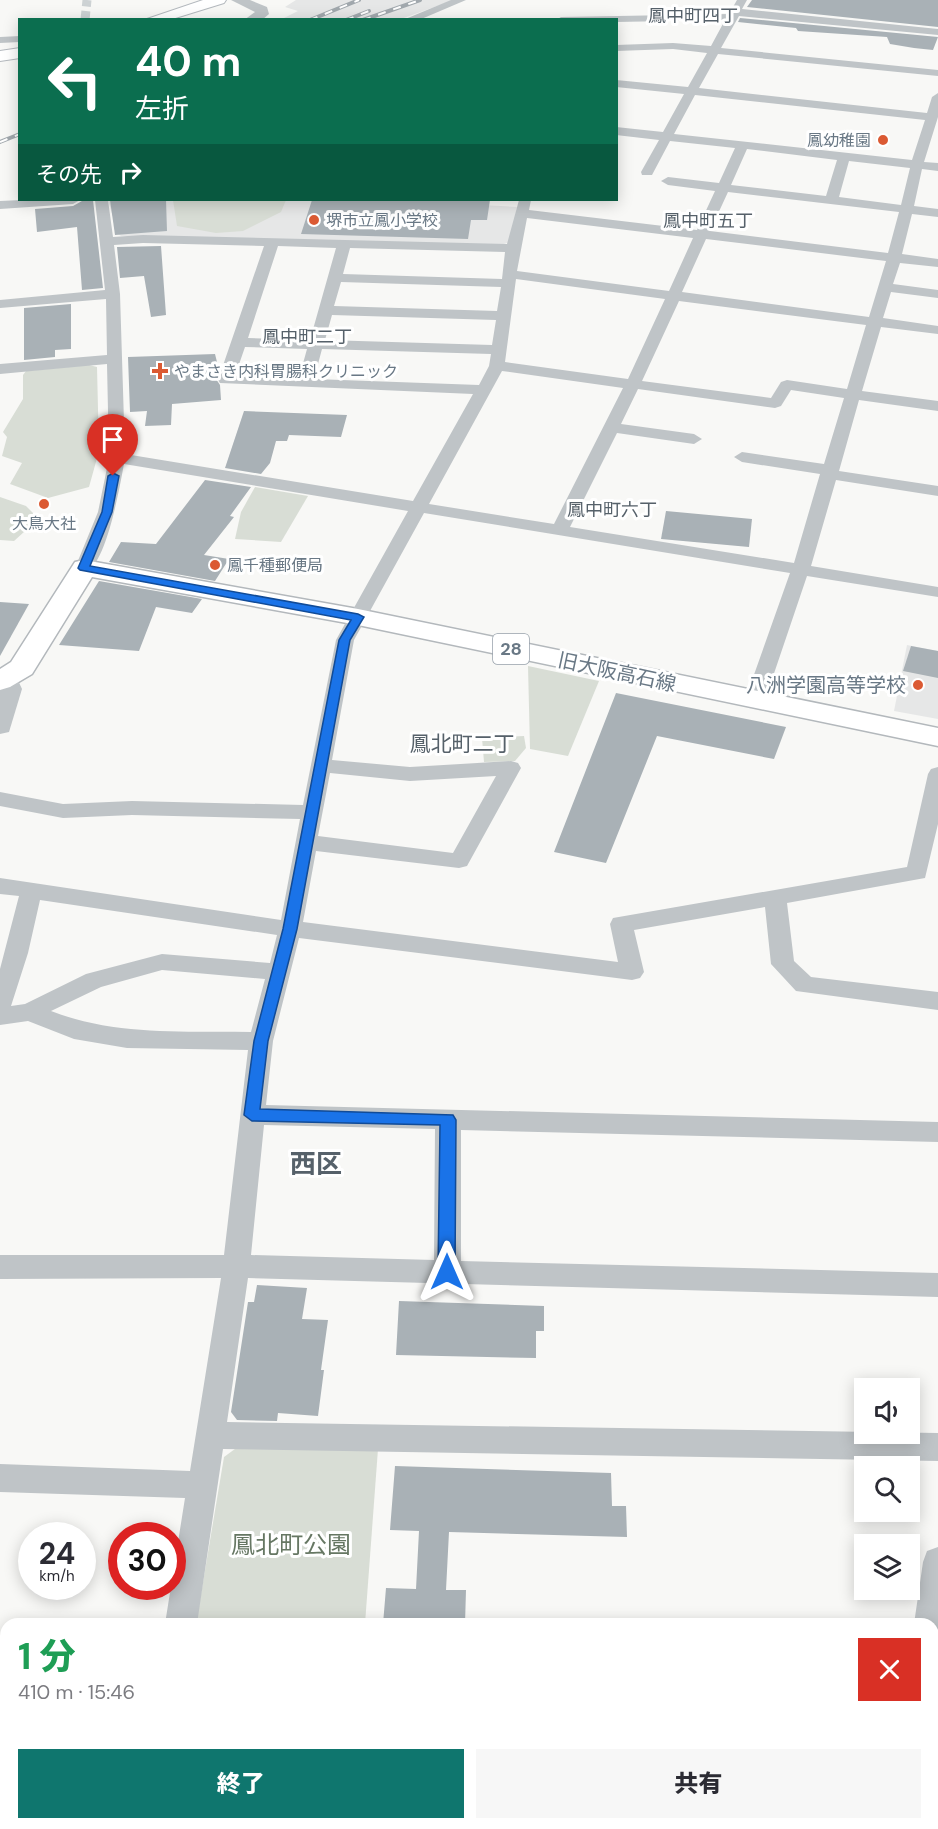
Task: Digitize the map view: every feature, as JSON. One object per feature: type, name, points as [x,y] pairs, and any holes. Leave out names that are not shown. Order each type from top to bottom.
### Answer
[{"type":"main road","points":[[158,18],[219,0]]},
{"type":"main road","points":[[0,56],[18,53]]},
{"type":"main road","points":[[3,680],[22,668],[84,568]]},
{"type":"main road","name":"旧大阪高石線","points":[[84,568],[358,617],[938,737]]},
{"type":"street","points":[[230,0],[230,4],[246,11],[247,14],[240,18]]},
{"type":"street","points":[[238,0],[262,10],[262,14],[255,18]]},
{"type":"street","points":[[413,18],[461,0]]},
{"type":"street","points":[[647,172],[669,136],[742,0]]},
{"type":"street","points":[[618,18],[735,14],[938,32]]},
{"type":"street","points":[[0,40],[18,39]]},
{"type":"street","points":[[618,48],[673,46],[938,73]]},
{"type":"street","points":[[618,82],[932,117]]},
{"type":"street","points":[[755,700],[801,568],[851,394],[894,258],[917,165],[938,97]]},
{"type":"street","points":[[618,131],[938,167]]},
{"type":"street","points":[[561,529],[633,384],[742,145]]},
{"type":"street","points":[[831,201],[844,157]]},
{"type":"street","points":[[668,181],[938,213]]},
{"type":"street","points":[[0,205],[58,201]]},
{"type":"street","points":[[84,568],[107,512],[117,458],[113,294],[101,201]]},
{"type":"street","points":[[182,1618],[236,1266],[261,1041],[290,929],[345,640],[484,390],[498,358],[513,248],[524,206],[702,233],[938,263]]},
{"type":"street","points":[[108,241],[143,239],[513,248]]},
{"type":"street","points":[[272,243],[226,380],[484,390]]},
{"type":"street","points":[[305,383],[344,245]]},
{"type":"street","points":[[335,278],[509,278],[674,296],[938,330]]},
{"type":"street","points":[[885,287],[938,294]]},
{"type":"street","points":[[0,304],[113,294]]},
{"type":"street","points":[[326,310],[504,316]]},
{"type":"street","points":[[239,342],[498,358],[633,384],[775,403],[787,385],[938,406]]},
{"type":"street","points":[[0,369],[115,359]]},
{"type":"street","points":[[611,427],[694,439]]},
{"type":"street","points":[[742,457],[938,492]]},
{"type":"street","points":[[117,458],[938,592]]},
{"type":"street","points":[[0,726],[10,688],[3,680]]},
{"type":"street","points":[[305,842],[459,861],[511,768],[410,774],[321,766]]},
{"type":"street","points":[[0,886],[290,929],[632,972],[621,924],[917,873],[929,864],[938,774]]},
{"type":"street","points":[[0,799],[63,810],[132,808],[312,812]]},
{"type":"street","points":[[0,1004],[17,953],[31,891]]},
{"type":"street","points":[[775,897],[783,964],[804,985],[938,1001]]},
{"type":"street","points":[[0,1016],[28,1012],[94,980],[162,962],[278,972]]},
{"type":"street","points":[[28,1012],[74,1030],[127,1039],[261,1041]]},
{"type":"street","points":[[252,1115],[938,1132]]},
{"type":"street","points":[[447,1272],[448,1120]]},
{"type":"street","points":[[0,1267],[236,1266],[938,1285]]},
{"type":"street","points":[[210,1435],[938,1447]]},
{"type":"street","points":[[0,1478],[202,1485]]},
{"type":"street","points":[[931,1618],[938,1563]]},
{"type":"shaded area","points":[[296,0],[454,0],[404,18],[284,18],[298,11],[285,7]]},
{"type":"shaded area","name":"堺市立鳳小学校","points":[[108,201],[408,201],[517,207],[510,242],[501,245],[121,236],[118,234]]},
{"type":"shaded area","name":"八洲学園高等学校","points":[[907,645],[938,651],[938,719],[894,711]]},
{"type":"green space","points":[[173,201],[286,201],[281,212],[243,231],[216,233],[177,226]]},
{"type":"green space","points":[[89,365],[97,367],[99,451],[89,487],[48,498],[10,484],[22,463],[2,456],[7,437],[3,432],[23,399],[23,375],[26,371]]},
{"type":"green space","points":[[255,487],[308,496],[281,542],[235,539],[241,512]]},
{"type":"green space","points":[[0,497],[26,506],[35,515],[35,522],[14,541],[0,540]]},
{"type":"green space","points":[[528,666],[599,681],[568,756],[530,749]]},
{"type":"green space","points":[[524,736],[526,748],[515,761],[484,762],[482,738]]},
{"type":"green space","name":"鳳北町公園","points":[[239,1446],[378,1449],[365,1618],[197,1618],[224,1457]]},
{"type":"building","points":[[752,0],[938,0],[938,27],[747,7]]},
{"type":"building","points":[[740,18],[938,37],[933,50],[890,44],[887,37],[798,31],[796,28],[738,22]]},
{"type":"building","points":[[82,201],[93,201],[103,288],[82,290],[77,227],[37,232],[35,209],[73,206]]},
{"type":"building","points":[[110,201],[166,201],[167,231],[115,235]]},
{"type":"building","points":[[312,201],[490,201],[487,220],[471,220],[468,239],[301,234]]},
{"type":"building","points":[[161,246],[166,315],[151,317],[144,276],[120,278],[117,247]]},
{"type":"building","points":[[71,304],[71,349],[55,350],[55,357],[24,360],[24,308]]},
{"type":"building","points":[[215,354],[219,370],[216,379],[220,385],[221,400],[172,404],[171,425],[145,426],[147,411],[130,412],[128,357]]},
{"type":"building","points":[[244,411],[347,415],[341,437],[289,435],[287,441],[276,441],[270,463],[261,474],[225,468]]},
{"type":"building","points":[[205,480],[251,487],[230,516],[234,517],[204,555],[229,559],[215,581],[109,562],[121,542],[156,544]]},
{"type":"building","points":[[666,511],[752,519],[749,547],[661,539]]},
{"type":"building","points":[[99,581],[202,599],[192,613],[156,607],[139,651],[59,645]]},
{"type":"building","points":[[0,602],[29,604],[0,656]]},
{"type":"building","points":[[911,646],[938,651],[938,678],[903,671]]},
{"type":"building","points":[[616,693],[786,727],[774,759],[657,736],[606,863],[554,852]]},
{"type":"building","points":[[257,1285],[307,1288],[302,1319],[328,1320],[318,1416],[278,1413],[277,1421],[237,1420],[231,1412],[248,1302],[254,1302]]},
{"type":"building","points":[[399,1301],[544,1306],[544,1331],[536,1331],[536,1358],[396,1355]]},
{"type":"building","points":[[395,1466],[611,1473],[612,1506],[626,1506],[627,1537],[449,1532],[446,1590],[466,1590],[465,1618],[384,1618],[386,1588],[416,1589],[419,1531],[390,1530]]},
{"type":"tunnel","points":[[85,18],[87,0]]},
{"type":"railway","points":[[315,18],[359,0]]},
{"type":"railway","points":[[369,18],[420,0]]},
{"type":"railway","points":[[351,18],[369,11]]},
{"type":"railway","points":[[0,142],[18,135]]},
{"type":"place","name":"鳳幼稚園","points":[[883,140]]},
{"type":"place","name":"堺市立鳳小学校","points":[[314,220]]},
{"type":"place","name":"やまさき内科胃腸科クリニック","points":[[160,371]]},
{"type":"place","name":"大鳥大社","points":[[44,504]]},
{"type":"place","name":"鳳千種郵便局","points":[[215,565]]},
{"type":"place","name":"八洲学園高等学校","points":[[918,685]]},
{"type":"district","name":"鳳中町四丁","points":[[693,16]]},
{"type":"district","name":"鳳中町五丁","points":[[708,221]]},
{"type":"district","name":"鳳中町二丁","points":[[307,337]]},
{"type":"district","name":"鳳中町六丁","points":[[612,510]]},
{"type":"district","name":"鳳北町二丁","points":[[462,744]]},
{"type":"district","name":"西区","points":[[316,1164]]},
{"type":"route","points":[[113,476],[107,512],[84,568],[358,617],[345,640],[290,929],[261,1041],[252,1115],[448,1120],[447,1272]]}]
